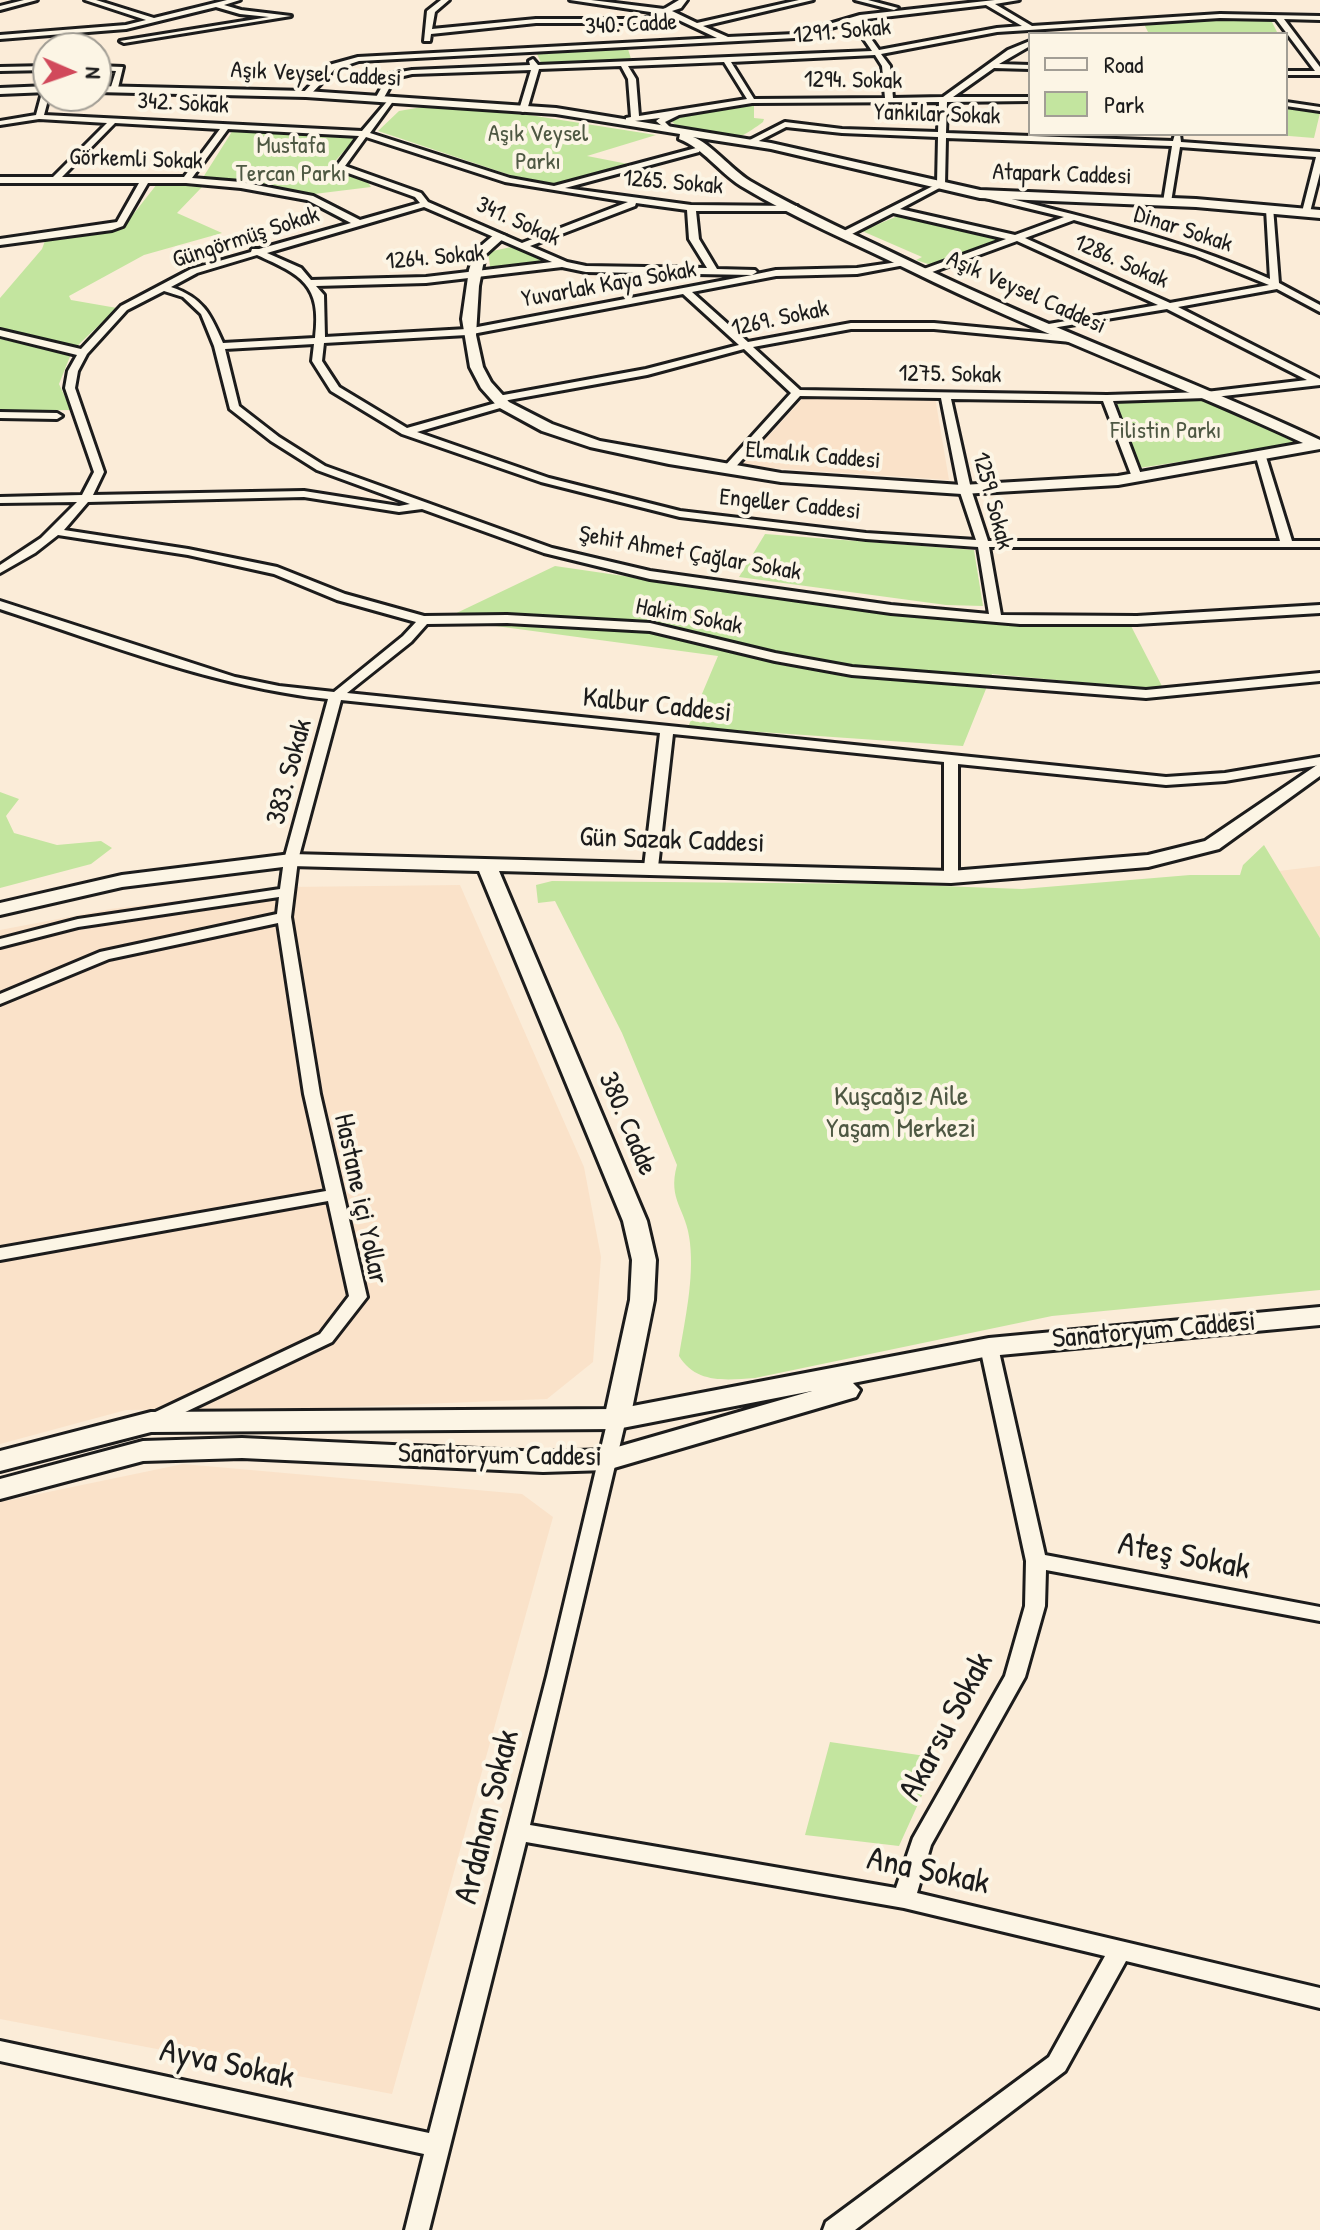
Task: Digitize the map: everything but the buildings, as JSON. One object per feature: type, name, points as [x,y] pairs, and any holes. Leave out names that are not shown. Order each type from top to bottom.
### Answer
[{"type":"main road","name":"Sanatoryum Caddesi","points":[[0,1461],[151,1422],[617,1419],[989,1347],[1320,1316]]},
{"type":"main road","name":"Sanatoryum Caddesi","points":[[0,1489],[143,1451],[242,1448],[543,1462],[607,1460],[989,1347]]},
{"type":"street","points":[[0,8],[33,0]]},
{"type":"street","points":[[89,0],[154,20]]},
{"type":"street","points":[[0,37],[126,27],[236,0]]},
{"type":"street","points":[[427,55],[431,11],[445,0]]},
{"type":"street","points":[[574,0],[667,12],[727,40]]},
{"type":"street","points":[[428,32],[536,21],[645,21],[667,12],[683,0]]},
{"type":"street","points":[[696,25],[809,0]]},
{"type":"street","points":[[859,0],[904,11]]},
{"type":"street","points":[[950,0],[959,6]]},
{"type":"street","name":"340. Cadde","points":[[306,94],[332,67],[343,62],[795,36],[854,20],[904,11],[1015,0]]},
{"type":"street","points":[[987,3],[1031,28]]},
{"type":"street","points":[[124,41],[287,16],[240,12],[215,5]]},
{"type":"street","name":"1291. Sokak","points":[[385,100],[392,76],[878,53],[982,33],[1265,12],[1278,17],[1320,18]]},
{"type":"street","points":[[1278,17],[1320,73]]},
{"type":"street","points":[[854,20],[886,66],[889,102]]},
{"type":"street","points":[[1125,21],[1137,32]]},
{"type":"street","points":[[847,233],[941,185],[945,136],[943,101],[1028,44]]},
{"type":"street","points":[[529,110],[535,70],[531,51]]},
{"type":"street","points":[[726,59],[752,101]]},
{"type":"street","points":[[624,65],[632,79],[632,119]]},
{"type":"street","points":[[994,66],[1028,67]]},
{"type":"street","points":[[0,69],[32,68]]},
{"type":"street","points":[[112,69],[120,69],[114,90]]},
{"type":"street","points":[[1288,73],[1320,73]]},
{"type":"street","points":[[0,91],[32,90]]},
{"type":"street","name":"Aşık Veysel Caddesi","points":[[114,90],[306,94],[632,119],[667,128],[701,144],[721,165],[745,183],[905,264],[1043,328],[1318,445]]},
{"type":"street","name":"1294. Sokak","points":[[632,119],[752,101],[1028,99]]},
{"type":"street","name":"341. Sokak","points":[[385,100],[340,167],[418,195],[425,204],[564,264],[586,269],[776,273]]},
{"type":"street","points":[[1288,104],[1320,109]]},
{"type":"street","name":"Aşık Veysel Caddesi","points":[[529,110],[654,129],[701,144],[729,142]]},
{"type":"street","points":[[39,117],[41,112]]},
{"type":"street","points":[[667,128],[660,121],[677,113]]},
{"type":"street","name":"342. Sokak","points":[[0,123],[39,117],[365,134]]},
{"type":"street","points":[[57,178],[114,120]]},
{"type":"street","name":"Yankılar Sokak","points":[[748,143],[785,124],[945,136],[1177,139],[1320,155]]},
{"type":"street","points":[[186,180],[226,126]]},
{"type":"street","name":"1265. Sokak","points":[[365,134],[508,180],[554,189],[691,208],[794,208]]},
{"type":"street","points":[[1167,202],[1177,139]]},
{"type":"street","points":[[721,165],[721,156],[729,142]]},
{"type":"street","name":"Atapark Caddesi","points":[[729,142],[805,154],[980,194],[1167,202],[1320,214]]},
{"type":"street","name":"Atapark Caddesi","points":[[729,142],[805,154]]},
{"type":"street","points":[[554,189],[701,144]]},
{"type":"street","points":[[1306,212],[1320,155]]},
{"type":"street","name":"Görkemli Sokak","points":[[0,180],[186,180],[241,185],[310,198],[359,223]]},
{"type":"street","points":[[0,242],[120,224],[144,182]]},
{"type":"street","name":"Dinar Sokak","points":[[980,194],[1073,217],[1228,264],[1318,306]]},
{"type":"street","points":[[521,246],[634,202]]},
{"type":"street","name":"Güngörmüş Sokak","points":[[89,497],[99,472],[70,388],[73,371],[83,353],[124,308],[194,271],[425,204]]},
{"type":"street","points":[[691,208],[694,239],[713,270]]},
{"type":"street","points":[[1043,328],[1275,287],[1270,209]]},
{"type":"street","name":"1286. Sokak","points":[[895,211],[1020,239],[1169,306],[1319,382]]},
{"type":"street","points":[[924,272],[1073,217]]},
{"type":"street","name":"Elmalık Caddesi","points":[[500,236],[479,254],[467,332],[484,383],[520,416],[618,451],[782,478],[965,489],[1049,487],[1137,477],[1318,445]]},
{"type":"street","points":[[255,251],[298,270],[309,283]]},
{"type":"street","name":"1264. Sokak","points":[[309,283],[363,284],[474,276],[564,264]]},
{"type":"street","name":"Yuvarlak Kaya Sokak","points":[[219,346],[467,332],[776,273],[857,271],[905,264]]},
{"type":"street","name":"Engeller Caddesi","points":[[309,283],[319,295],[317,361],[335,389],[406,432],[531,475],[680,514],[806,530],[983,544],[1320,544]]},
{"type":"street","name":"Şehit Ahmet Çağlar Sokak","points":[[163,287],[186,295],[205,313],[219,346],[234,407],[321,468],[548,551],[650,575],[891,609],[996,618],[1137,620],[1320,609]]},
{"type":"street","points":[[687,292],[749,345],[797,393],[727,470]]},
{"type":"street","name":"1269. Sokak","points":[[406,432],[503,401],[647,372],[815,330],[897,324],[1071,339]]},
{"type":"street","points":[[0,333],[83,353]]},
{"type":"street","name":"1275. Sokak","points":[[797,393],[1107,398],[1206,395],[1319,382]]},
{"type":"street","name":"1259. Sokak","points":[[945,395],[965,489],[983,544],[996,618]]},
{"type":"street","points":[[1107,398],[1137,477]]},
{"type":"street","points":[[0,415],[57,416]]},
{"type":"street","points":[[1261,457],[1287,544]]},
{"type":"street","points":[[0,500],[304,494],[399,509],[421,507]]},
{"type":"street","points":[[0,570],[57,532],[89,497]]},
{"type":"street","name":"Hakim Sokak","points":[[57,532],[188,552],[277,571],[341,597],[424,620],[507,619],[650,627],[775,657],[852,671],[1146,694],[1320,677]]},
{"type":"street","name":"Kalbur Caddesi","points":[[0,605],[232,680],[335,697],[1166,781],[1225,777],[1320,761]]},
{"type":"street","points":[[335,697],[407,639],[424,620]]},
{"type":"street","name":"383. Sokak","points":[[291,860],[335,697]]},
{"type":"street","points":[[651,867],[667,732]]},
{"type":"street","points":[[951,760],[951,877]]},
{"type":"street","name":"Gün Sazak Caddesi","points":[[0,909],[122,881],[291,860],[951,877],[1148,861],[1212,845],[1320,768]]},
{"type":"street","name":"Hastane içi Yollar","points":[[151,1422],[326,1338],[358,1297],[312,1094],[284,917],[291,860]]},
{"type":"street","name":"380. Cadde","points":[[486,864],[635,1221],[644,1260],[642,1300],[617,1419]]},
{"type":"street","points":[[0,943],[78,923],[287,892]]},
{"type":"street","points":[[0,999],[105,955],[284,917]]},
{"type":"street","points":[[0,1254],[333,1195]]},
{"type":"street","name":"Akarsu Sokak","points":[[904,1899],[921,1844],[1015,1677],[1035,1606],[1036,1561],[989,1347]]},
{"type":"street","name":"Ardahan Sokak","points":[[417,2230],[617,1419]]},
{"type":"street","name":"Ateş Sokak","points":[[1036,1561],[1320,1614]]},
{"type":"street","name":"Ana Sokak","points":[[517,1832],[904,1899],[1320,1998]]},
{"type":"street","points":[[835,2230],[1057,2064],[1120,1950]]},
{"type":"street","name":"Ayva Sokak","points":[[0,2051],[439,2146]]},
{"type":"shaded area","points":[[805,396],[935,397],[949,480],[741,466]]},
{"type":"shaded area","points":[[1320,866],[1320,938],[1279,871]]},
{"type":"shaded area","points":[[460,885],[584,1167],[601,1257],[593,1362],[547,1399],[323,1408],[126,1410],[0,1444],[0,930],[111,909],[288,887]]},
{"type":"shaded area","points":[[183,1464],[522,1494],[553,1517],[392,2094],[0,2019],[0,1502]]},
{"type":"green space","points":[[1270,18],[1277,32],[1148,32],[1143,22]]},
{"type":"green space","points":[[628,49],[632,62],[543,67],[537,54]]},
{"type":"green space","points":[[754,105],[754,118],[764,119],[763,122],[741,136],[705,135],[685,130],[672,122],[678,117]]},
{"type":"green space","name":"Aşık Veysel Parkı","points":[[428,106],[504,111],[656,135],[587,156],[628,164],[553,184],[525,180],[378,131],[399,111]]},
{"type":"green space","points":[[1288,108],[1320,113],[1314,138],[1288,136]]},
{"type":"green space","name":"Mustafa Tercan Parkı","points":[[233,130],[358,135],[330,167],[367,181],[371,187],[314,194],[202,179]]},
{"type":"green space","points":[[157,184],[202,187],[177,213],[222,233],[144,255],[69,296],[71,300],[117,308],[75,348],[28,338],[0,327],[0,298],[42,249],[46,238],[124,226]]},
{"type":"green space","points":[[900,215],[1008,240],[934,266],[916,260],[922,257],[862,231]]},
{"type":"green space","points":[[511,247],[547,262],[491,273],[488,252]]},
{"type":"green space","points":[[0,339],[71,354],[59,384],[71,410],[0,411]]},
{"type":"green space","name":"Filistin Parkı","points":[[1203,397],[1279,430],[1294,441],[1285,446],[1139,468],[1116,400]]},
{"type":"green space","points":[[765,534],[974,550],[983,606],[946,605],[739,577]]},
{"type":"green space","points":[[555,566],[864,611],[1018,625],[1131,626],[1164,690],[992,674],[963,746],[688,727],[718,656],[444,619]]},
{"type":"green space","points":[[0,792],[19,799],[6,816],[14,833],[57,845],[101,841],[112,848],[91,864],[0,888]]},
{"type":"green space","name":"Kuşcağız Aile Yaşam Merkezi","points":[[1264,845],[1320,938],[1320,1290],[1052,1316],[755,1378],[712,1378],[694,1372],[686,1365],[679,1356],[691,1257],[688,1231],[674,1188],[677,1165],[622,1033],[555,901],[538,903],[536,885],[552,881],[886,884],[1022,889],[1190,875],[1240,875],[1243,865]]},
{"type":"green space","points":[[830,1742],[939,1758],[899,1846],[805,1835]]}]
